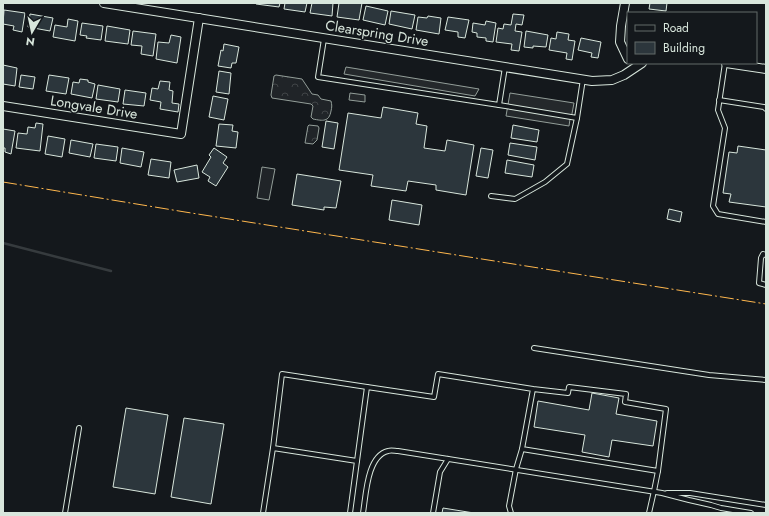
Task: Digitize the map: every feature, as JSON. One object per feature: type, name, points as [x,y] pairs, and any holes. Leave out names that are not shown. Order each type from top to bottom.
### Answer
[{"type":"street","name":"Clearspring Drive","points":[[104,3],[592,81],[612,80],[624,75],[632,66]]},
{"type":"street","points":[[625,3],[620,42],[627,57]]},
{"type":"street","name":"Longvale Drive","points":[[3,106],[181,134],[199,18]]},
{"type":"street","points":[[731,64],[766,70]]},
{"type":"lane","points":[[324,38],[318,77],[577,118]]},
{"type":"lane","points":[[725,64],[718,110],[725,128],[713,206],[718,214],[766,222]]},
{"type":"lane","points":[[499,105],[505,67]]},
{"type":"lane","points":[[491,196],[515,199],[545,182],[567,164],[577,118],[583,79]]},
{"type":"lane","points":[[720,100],[764,107],[766,109]]},
{"type":"lane","points":[[766,255],[763,254],[761,258],[759,282],[766,285]]},
{"type":"lane","points":[[534,348],[709,375],[758,378],[766,380]]},
{"type":"lane","points":[[264,513],[282,374],[434,397],[438,374],[568,393],[569,387],[626,394],[625,402],[666,410],[658,471],[649,513]]},
{"type":"lane","points":[[350,513],[367,387]]},
{"type":"lane","points":[[511,513],[509,506],[516,470],[522,450],[533,389]]},
{"type":"lane","points":[[65,513],[79,428]]},
{"type":"lane","points":[[273,448],[357,461]]},
{"type":"lane","points":[[522,450],[658,471]]},
{"type":"lane","points":[[363,513],[371,467],[378,456],[388,451],[398,451],[654,491],[711,504],[721,508],[751,513]]},
{"type":"lane","points":[[433,513],[440,472],[448,459]]},
{"type":"lane","points":[[662,493],[690,492],[766,505]]},
{"type":"green space","points":[[276,75],[302,79],[312,94],[318,95],[321,99],[331,101],[332,108],[329,117],[325,120],[313,119],[311,117],[313,106],[311,104],[272,98],[271,95],[274,76]]},
{"type":"green space","points":[[309,125],[318,126],[319,128],[317,140],[313,144],[305,143]]},
{"type":"green space","points":[[262,167],[275,169],[269,200],[257,198]]},
{"type":"shaded area","points":[[346,67],[479,89],[475,96],[344,74]]},
{"type":"shaded area","points":[[350,93],[365,95],[365,102],[349,100]]},
{"type":"shaded area","points":[[510,93],[574,103],[569,126],[506,116]]},
{"type":"building","points":[[256,3],[280,3],[279,7]]},
{"type":"building","points":[[285,3],[307,3],[305,12],[284,9]]},
{"type":"building","points":[[312,3],[333,3],[332,16],[310,13]]},
{"type":"building","points":[[339,3],[362,3],[359,20],[337,17]]},
{"type":"building","points":[[650,3],[667,3],[666,11],[649,9]]},
{"type":"building","points":[[366,6],[388,11],[385,25],[363,20]]},
{"type":"building","points":[[4,10],[25,13],[22,32],[13,30],[14,26],[3,24]]},
{"type":"building","points":[[391,11],[415,15],[412,29],[389,24]]},
{"type":"building","points":[[30,14],[53,18],[50,31],[28,27]]},
{"type":"building","points":[[513,14],[524,15],[522,25],[516,24],[515,31],[522,32],[519,51],[511,50],[512,44],[496,42],[498,28],[503,29],[504,24],[511,25]]},
{"type":"building","points":[[428,16],[441,18],[439,34],[416,30],[418,17],[427,18]]},
{"type":"building","points":[[448,17],[469,20],[465,38],[458,37],[458,32],[445,30]]},
{"type":"building","points":[[68,19],[78,21],[75,41],[53,37],[55,25],[67,27]]},
{"type":"building","points":[[486,21],[496,23],[493,42],[486,41],[486,38],[477,37],[477,33],[472,32],[473,23],[485,25]]},
{"type":"building","points":[[82,23],[103,26],[101,40],[86,38],[87,36],[80,35]]},
{"type":"building","points":[[107,26],[130,30],[128,44],[105,41]]},
{"type":"building","points":[[133,31],[156,34],[153,56],[141,54],[142,46],[131,45]]},
{"type":"building","points":[[526,31],[548,35],[546,47],[524,47]]},
{"type":"building","points":[[557,32],[569,34],[568,40],[575,41],[572,60],[566,59],[567,53],[549,50],[551,38],[556,39]]},
{"type":"building","points":[[171,35],[181,37],[177,63],[156,59],[158,42],[169,43]]},
{"type":"building","points":[[581,38],[601,42],[598,58],[591,57],[592,53],[578,50]]},
{"type":"building","points":[[224,44],[239,47],[236,63],[232,63],[231,68],[218,66],[221,50],[223,51]]},
{"type":"building","points":[[3,65],[17,68],[15,86],[3,84]]},
{"type":"building","points":[[219,71],[231,73],[229,94],[216,92]]},
{"type":"building","points":[[21,75],[35,77],[33,89],[19,87]]},
{"type":"building","points":[[49,75],[69,78],[66,94],[46,91]]},
{"type":"building","points":[[80,79],[88,80],[88,82],[95,84],[92,98],[71,94],[73,82],[79,83]]},
{"type":"building","points":[[160,81],[170,82],[169,90],[173,91],[172,103],[179,104],[178,112],[160,109],[161,102],[150,100],[152,88],[158,89]]},
{"type":"building","points":[[98,85],[120,89],[118,102],[96,99]]},
{"type":"building","points":[[125,90],[146,93],[144,106],[123,104]]},
{"type":"building","points":[[213,96],[228,99],[224,120],[209,117]]},
{"type":"building","points":[[383,107],[418,113],[416,124],[427,126],[424,148],[445,151],[447,140],[474,145],[466,195],[436,190],[436,185],[408,181],[406,191],[371,186],[373,175],[339,170],[348,113],[381,118]]},
{"type":"building","points":[[326,121],[338,123],[334,149],[322,147]]},
{"type":"building","points":[[36,123],[43,124],[40,151],[16,148],[18,133],[27,134],[28,127],[35,128]]},
{"type":"building","points":[[219,124],[233,125],[232,131],[238,132],[236,148],[216,146]]},
{"type":"building","points":[[513,125],[539,130],[537,142],[511,138]]},
{"type":"building","points":[[3,129],[15,131],[11,154],[5,152],[5,148],[3,148]]},
{"type":"building","points":[[48,136],[65,139],[62,157],[45,154]]},
{"type":"building","points":[[71,140],[93,144],[90,157],[69,153]]},
{"type":"building","points":[[510,143],[537,147],[535,160],[508,155]]},
{"type":"building","points":[[96,144],[118,147],[116,161],[94,158]]},
{"type":"building","points":[[738,146],[766,150],[766,207],[729,202],[731,194],[723,193],[729,152],[737,153]]},
{"type":"building","points":[[122,148],[144,152],[141,167],[120,163]]},
{"type":"building","points":[[214,148],[227,157],[223,163],[228,167],[216,186],[208,181],[210,177],[202,172],[211,157],[209,155]]},
{"type":"building","points":[[481,148],[493,150],[488,178],[476,176]]},
{"type":"building","points":[[151,159],[171,162],[169,178],[148,175]]},
{"type":"building","points":[[507,160],[534,165],[532,177],[505,173]]},
{"type":"building","points":[[197,165],[199,178],[177,182],[174,170]]},
{"type":"building","points":[[297,174],[341,181],[336,208],[324,207],[324,210],[292,205]]},
{"type":"building","points":[[392,200],[422,205],[419,225],[389,220]]},
{"type":"building","points":[[669,209],[682,212],[680,222],[667,219]]},
{"type":"building","points":[[592,393],[619,398],[616,414],[657,421],[653,446],[612,440],[609,457],[582,452],[585,435],[534,427],[538,401],[589,410]]},
{"type":"building","points":[[126,408],[168,415],[155,494],[113,487]]},
{"type":"building","points":[[184,418],[224,424],[211,504],[171,497]]},
{"type":"building","points":[[443,508],[474,513],[442,513]]},
{"type":"waterway","points":[[3,243],[111,271]]},
{"type":"power","points":[[3,182],[766,304]]}]
